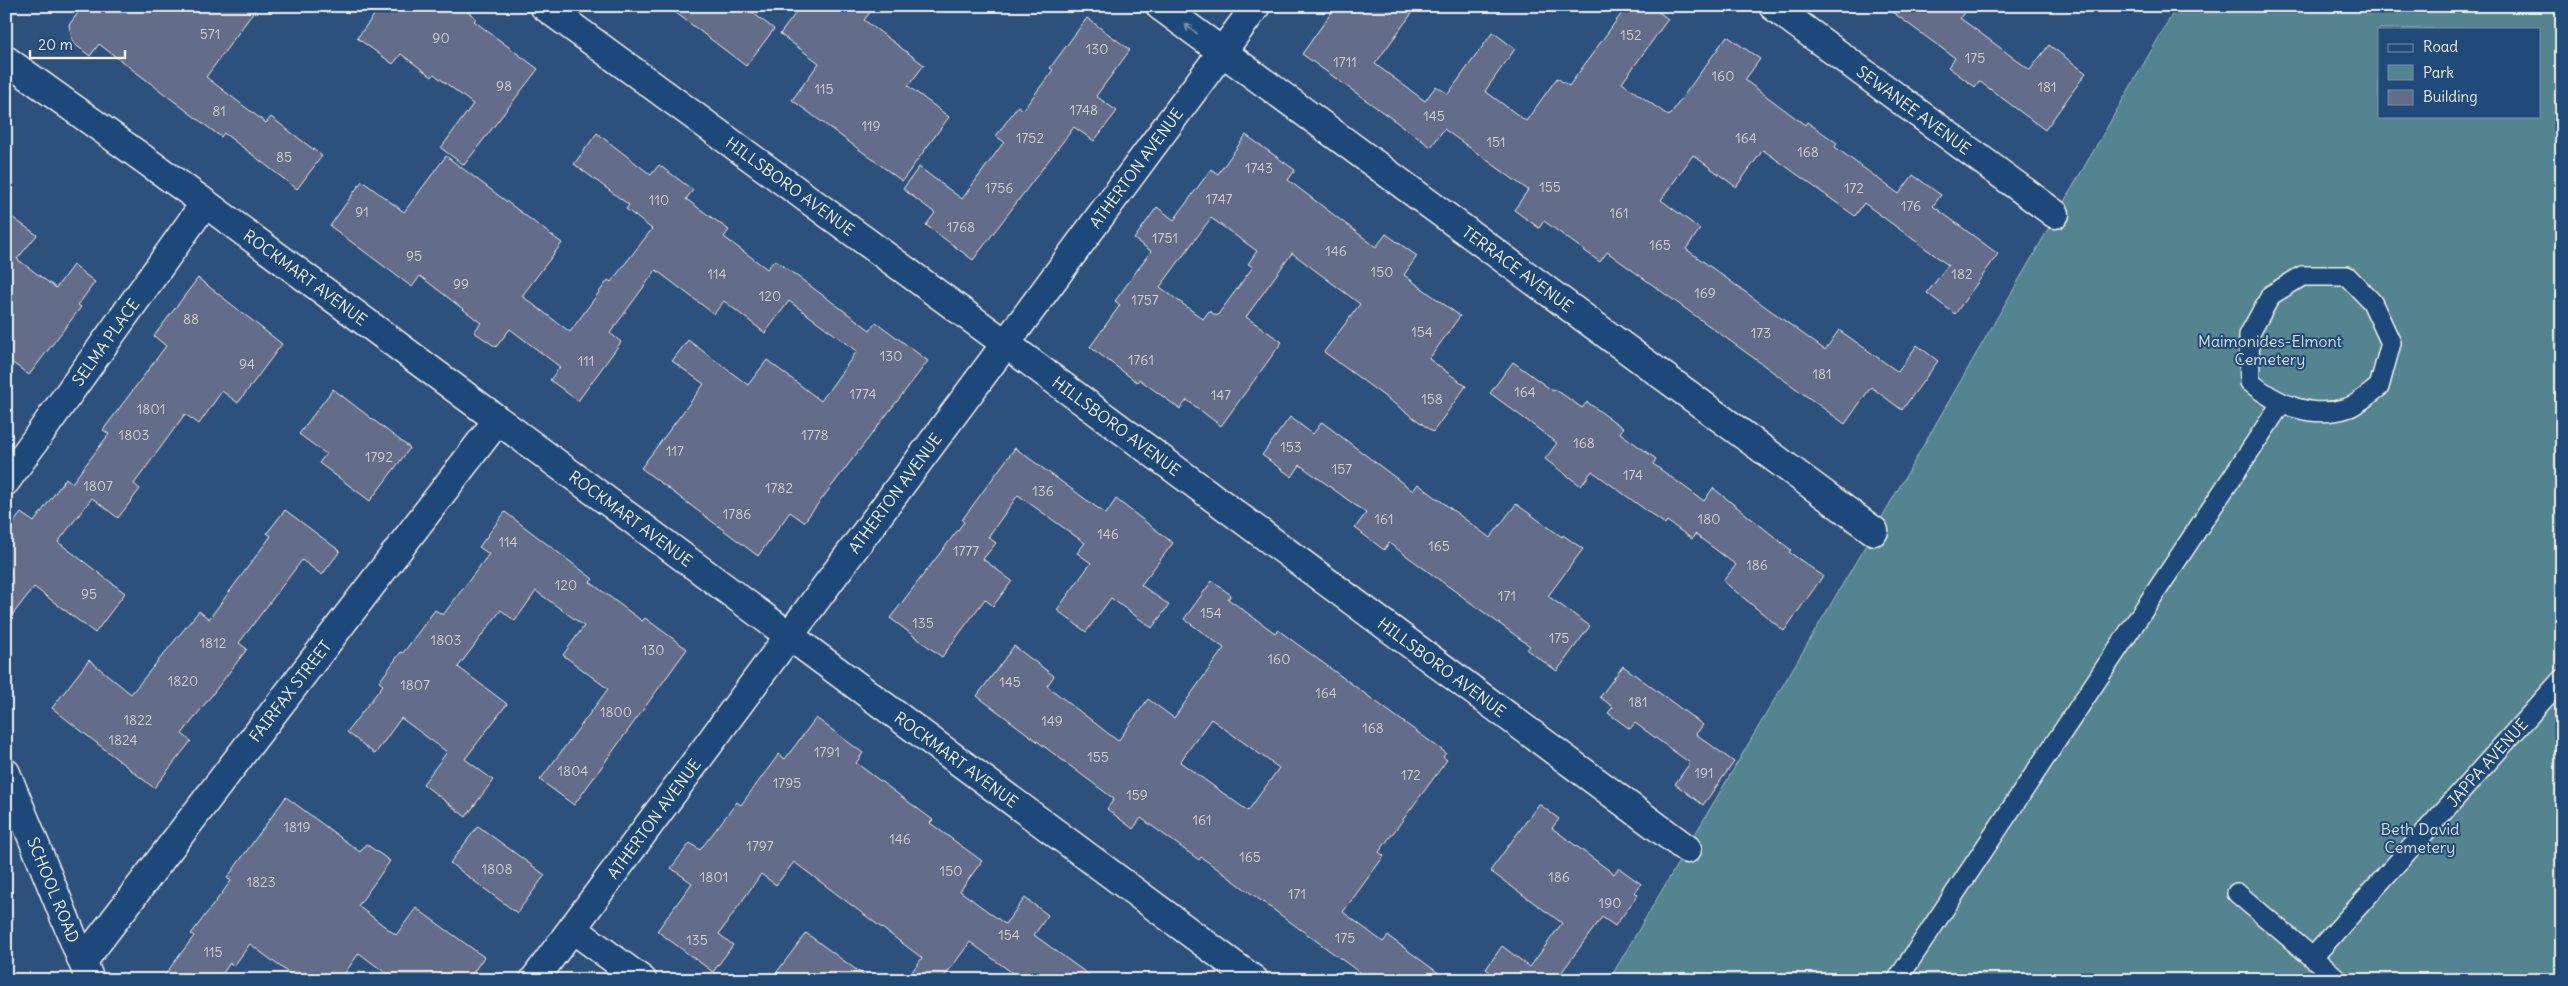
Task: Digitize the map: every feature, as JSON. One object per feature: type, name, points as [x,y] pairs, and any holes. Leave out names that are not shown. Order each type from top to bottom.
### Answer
[{"type":"street","name":"HILLSBORO AVENUE","points":[[544,6],[1006,344],[1687,849]]},
{"type":"street","name":"TERRACE AVENUE","points":[[1160,6],[1874,531]]},
{"type":"street","name":"ATHERTON AVENUE","points":[[534,980],[1256,6]]},
{"type":"street","name":"SEWANEE AVENUE","points":[[1773,6],[2055,214]]},
{"type":"street","name":"ROCKMART AVENUE","points":[[6,60],[205,203],[1254,980]]},
{"type":"street","name":"SELMA PLACE","points":[[6,481],[205,203]]},
{"type":"street","name":"FAIRFAX STREET","points":[[87,970],[497,421]]},
{"type":"street","name":"SCHOOL ROAD","points":[[6,773],[87,970]]},
{"type":"street","points":[[573,929],[642,980]]},
{"type":"lane","points":[[2302,276],[2347,276],[2372,302],[2391,343],[2380,387],[2348,408],[2318,412],[2281,404],[2250,382],[2249,335],[2271,295],[2302,276]]},
{"type":"lane","points":[[1897,980],[2281,404]]},
{"type":"lane","name":"JAPPA AVENUE","points":[[2312,957],[2562,679]]},
{"type":"lane","points":[[2236,893],[2339,980]]},
{"type":"green space","name":"Maimonides-Elmont Cemetery","points":[[2177,6],[2562,6],[2562,980],[1609,980],[1874,531]]},
{"type":"building","points":[[83,6],[258,6],[206,77],[266,123],[271,117],[322,156],[297,189],[224,133],[221,137],[99,44],[90,56],[73,43],[69,25]]},
{"type":"building","points":[[381,6],[460,6],[476,18],[474,21],[538,69],[464,165],[441,148],[473,104],[434,74],[432,77],[401,54],[393,64],[357,38]]},
{"type":"building","points":[[667,6],[744,6],[774,29],[746,66]]},
{"type":"building","points":[[801,6],[875,6],[864,20],[924,65],[908,86],[949,117],[902,181],[792,100],[819,63],[780,34]]},
{"type":"building","points":[[1336,6],[1417,6],[1375,64],[1425,101],[1436,86],[1448,94],[1493,32],[1515,49],[1485,91],[1526,121],[1557,78],[1569,86],[1627,6],[1651,6],[1668,19],[1622,83],[1669,116],[1727,36],[1760,59],[1745,80],[1805,125],[1807,122],[1837,143],[1835,147],[1899,194],[1913,175],[1941,195],[1933,206],[1998,254],[1955,314],[1927,293],[1948,265],[1864,203],[1855,216],[1763,150],[1736,187],[1693,155],[1661,200],[1700,229],[1686,249],[1825,350],[1839,330],[1898,372],[1917,345],[1938,361],[1902,410],[1871,387],[1845,424],[1607,252],[1600,262],[1544,221],[1539,228],[1514,210],[1528,190],[1444,129],[1431,147],[1302,54]]},
{"type":"building","points":[[1884,6],[1969,6],[1960,18],[2030,70],[2049,45],[2086,73],[2045,130],[1979,81],[1975,87],[1948,67],[1955,58]]},
{"type":"building","points":[[1087,18],[1130,50],[1096,96],[1117,111],[1094,141],[1074,127],[973,260],[926,225],[935,213],[903,189],[919,167],[962,199],[1004,142],[996,136],[1018,106],[1023,110],[1053,70],[1050,68]]},
{"type":"building","points":[[597,133],[651,175],[659,165],[693,190],[686,199],[729,230],[724,237],[767,269],[775,260],[870,330],[876,322],[928,361],[804,522],[790,512],[758,556],[641,468],[704,384],[672,361],[688,340],[748,385],[767,360],[821,401],[857,351],[789,301],[765,333],[724,301],[714,314],[656,270],[610,333],[621,342],[578,401],[550,380],[560,367],[510,329],[496,347],[474,332],[481,323],[420,276],[412,287],[330,226],[362,181],[404,212],[446,156],[562,243],[522,296],[570,332],[608,280],[611,282],[652,229],[626,209],[629,205],[574,164]]},
{"type":"building","points":[[1246,135],[1295,170],[1288,180],[1376,247],[1386,234],[1417,256],[1404,275],[1460,316],[1429,359],[1466,386],[1433,432],[1324,352],[1360,304],[1292,253],[1246,317],[1282,342],[1221,426],[1187,400],[1180,409],[1139,379],[1137,382],[1090,347],[1120,305],[1115,301],[1151,251],[1134,239],[1157,207],[1174,220],[1211,169],[1218,174]],"holes":[[[1211,218],[1257,251],[1248,264],[1253,267],[1217,316],[1209,311],[1203,319],[1160,287]]]},
{"type":"building","points":[[6,213],[37,235],[17,259],[56,288],[73,265],[95,282],[78,305],[81,307],[29,375],[6,358]]},
{"type":"building","points":[[198,278],[282,344],[238,403],[222,391],[199,424],[185,414],[134,484],[140,489],[118,518],[92,498],[58,542],[125,593],[95,633],[34,587],[6,623],[6,532],[21,513],[34,522],[66,478],[72,483],[109,434],[103,430],[166,346],[154,336]]},
{"type":"building","points":[[1513,362],[1553,391],[1555,389],[1582,408],[1587,402],[1623,428],[1620,433],[1656,459],[1653,464],[1704,501],[1713,488],[1791,550],[1789,552],[1823,576],[1784,631],[1723,581],[1736,565],[1695,534],[1692,539],[1667,521],[1665,524],[1592,471],[1581,486],[1545,459],[1557,443],[1490,393]]},
{"type":"building","points":[[333,389],[410,448],[370,501],[319,463],[326,454],[299,434]]},
{"type":"building","points":[[1290,417],[1313,434],[1322,422],[1413,491],[1418,484],[1490,538],[1516,504],[1562,537],[1563,535],[1583,549],[1548,596],[1590,626],[1557,671],[1527,650],[1530,646],[1389,543],[1384,550],[1355,528],[1366,513],[1300,465],[1292,477],[1262,455]]},
{"type":"building","points":[[1015,448],[1106,514],[1116,499],[1173,543],[1141,585],[1169,605],[1152,628],[1111,598],[1086,632],[1057,610],[1091,563],[1077,553],[1085,543],[1018,495],[988,537],[996,543],[983,559],[1012,581],[993,606],[985,599],[942,657],[890,618],[964,522],[962,520]]},
{"type":"building","points":[[285,510],[340,551],[322,575],[302,560],[239,643],[247,649],[182,734],[191,741],[154,788],[52,708],[89,660],[131,694],[199,611],[209,619],[271,536],[267,533]]},
{"type":"building","points":[[505,512],[593,579],[590,582],[642,621],[645,618],[687,649],[574,805],[540,780],[608,689],[563,655],[584,626],[536,591],[515,621],[501,610],[458,667],[507,704],[465,759],[493,780],[466,817],[423,784],[447,752],[401,718],[375,754],[347,732],[383,685],[379,682],[401,652],[403,653],[435,610],[443,615],[489,554],[479,547]]},
{"type":"building","points":[[1212,581],[1231,595],[1228,599],[1275,633],[1278,630],[1446,753],[1443,757],[1447,760],[1379,852],[1384,856],[1343,912],[1383,942],[1388,936],[1448,980],[1370,980],[1201,857],[1199,860],[1141,818],[1133,829],[1107,809],[1114,799],[977,696],[1014,646],[1054,676],[1047,686],[1118,741],[1148,699],[1174,718],[1224,648],[1184,619]],"holes":[[[1211,719],[1279,768],[1248,811],[1180,762]]]},
{"type":"building","points":[[1623,666],[1703,725],[1696,734],[1734,762],[1703,805],[1675,784],[1690,763],[1635,723],[1630,729],[1608,713],[1613,707],[1600,697]]},
{"type":"building","points":[[816,718],[863,753],[856,763],[933,820],[930,823],[982,861],[960,891],[1005,924],[1025,898],[1048,915],[1034,935],[1096,980],[1022,980],[970,942],[942,980],[906,980],[922,958],[794,862],[776,885],[761,874],[719,934],[733,945],[713,972],[657,931],[692,883],[671,868],[690,843],[700,850],[737,802],[741,805],[779,754],[785,759]]},
{"type":"building","points":[[286,797],[360,852],[366,844],[390,861],[358,906],[396,935],[416,908],[484,957],[468,980],[395,980],[359,953],[340,980],[298,980],[250,944],[234,966],[230,963],[218,980],[161,980],[194,936],[191,934],[231,881],[227,878]]},
{"type":"building","points":[[1539,804],[1559,819],[1552,828],[1614,874],[1619,868],[1641,884],[1635,892],[1638,895],[1615,926],[1602,917],[1556,980],[1501,980],[1486,969],[1502,946],[1530,967],[1562,923],[1490,871]]},
{"type":"building","points":[[478,826],[545,875],[517,913],[450,863]]},
{"type":"building","points":[[806,933],[870,980],[771,980]]},
{"type":"park label","name":"Beth David Cemetery","points":[[2420,838]]}]
